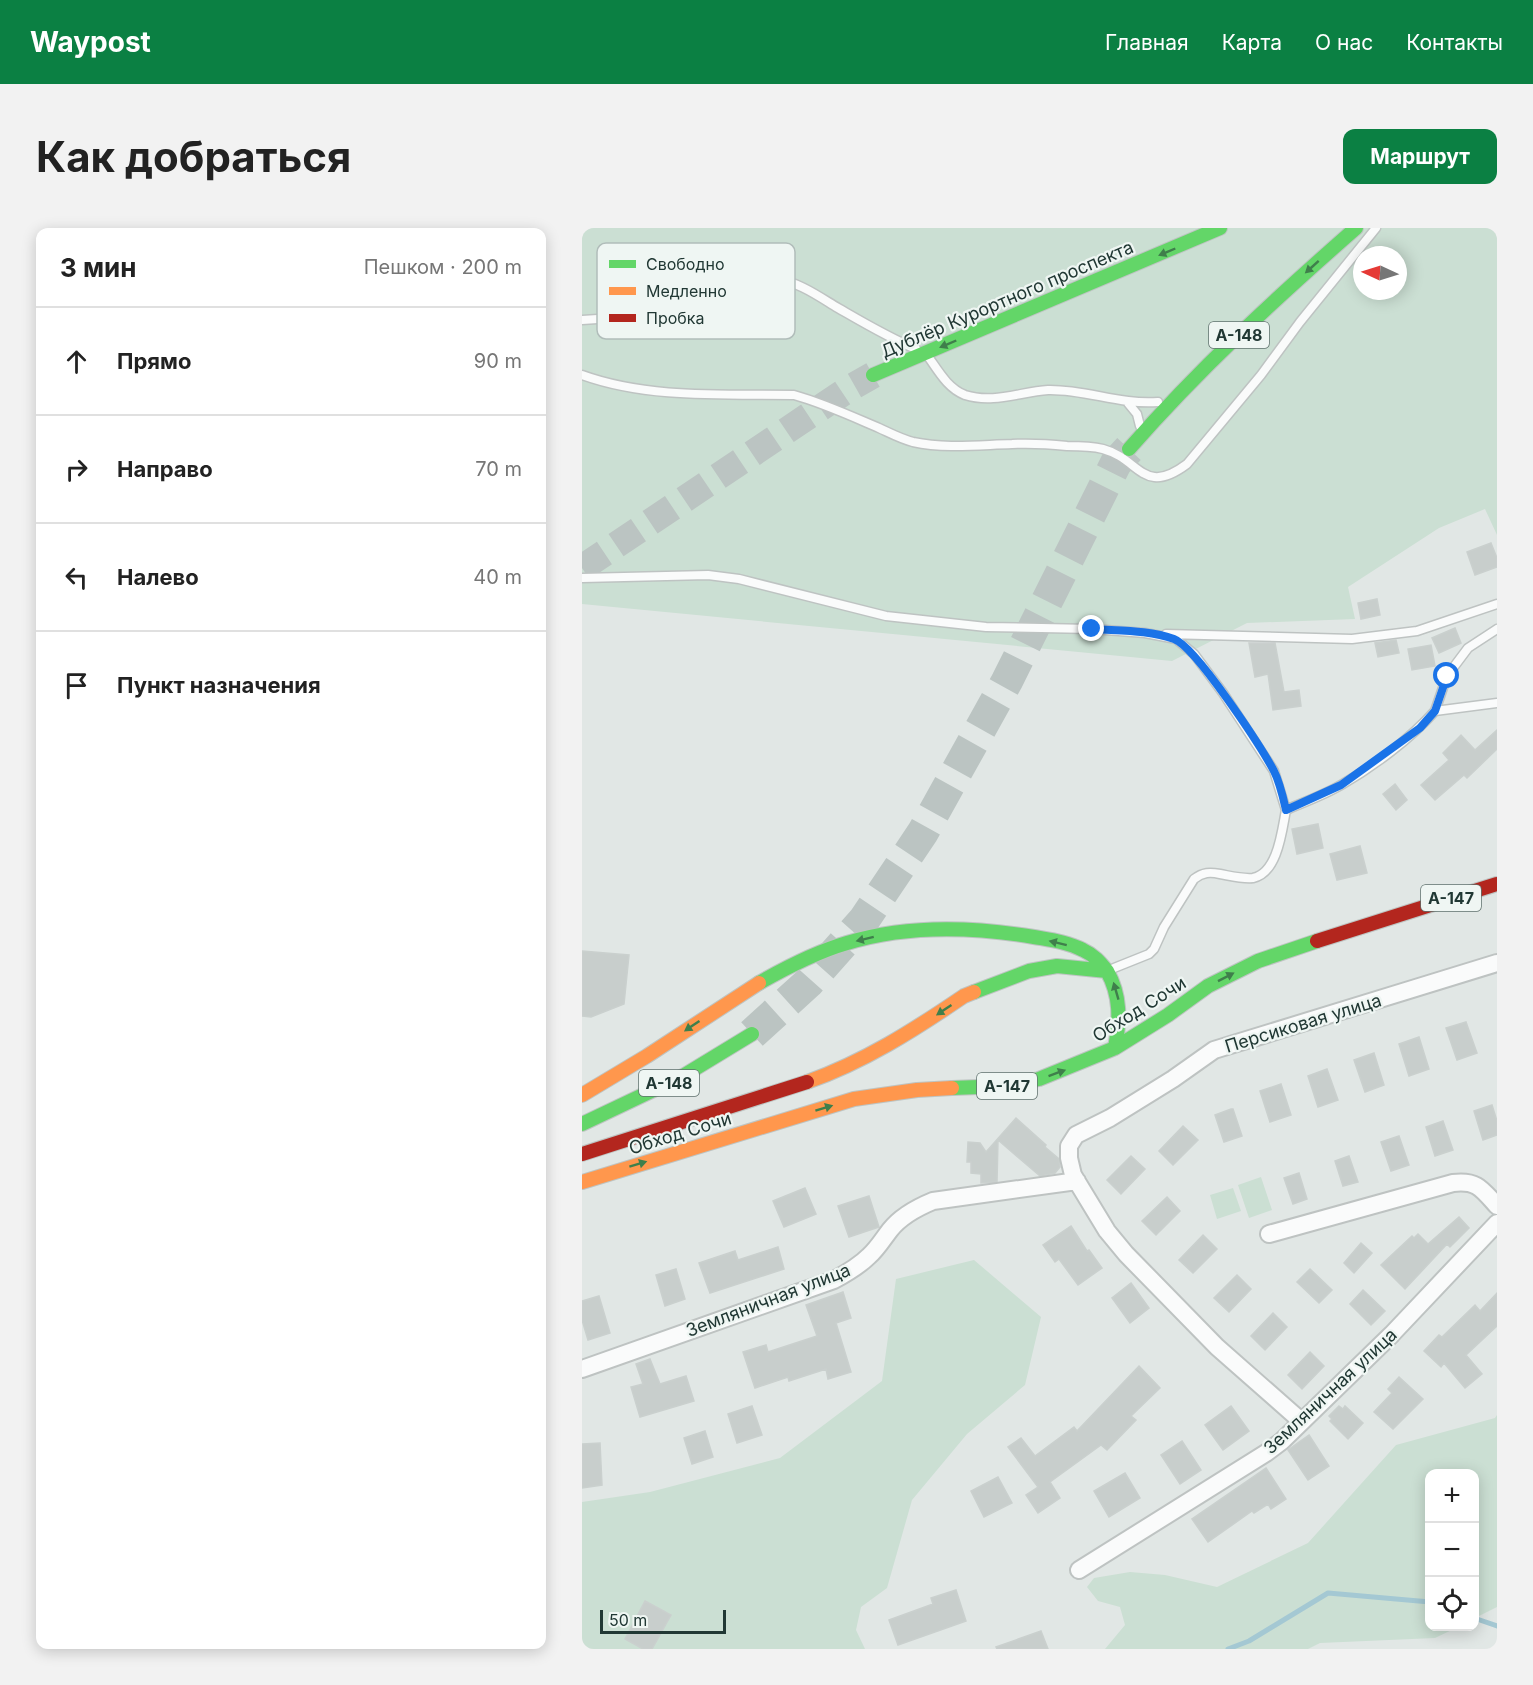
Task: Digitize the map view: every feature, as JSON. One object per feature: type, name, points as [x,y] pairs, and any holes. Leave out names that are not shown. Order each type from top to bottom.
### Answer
[{"type":"main road","name":"Дублёр Курортного проспекта","points":[[873,375],[1220,228]]},
{"type":"main road","name":"А-148","points":[[1129,448],[1170,401],[1277,298],[1356,228]]},
{"type":"main road","name":"Обход Сочи","points":[[582,1182],[854,1099],[917,1090],[1005,1086],[1039,1079],[1115,1048],[1168,1015],[1208,986],[1258,961],[1497,884]]},
{"type":"main road","points":[[582,1095],[774,974],[824,951],[874,936],[919,931],[1002,932],[1035,937],[1086,951],[1098,960],[1114,982],[1120,1008],[1115,1048]]},
{"type":"main road","points":[[582,1154],[818,1078],[856,1062],[904,1036],[964,996],[996,982],[1029,971],[1057,966],[1107,971]]},
{"type":"main road","name":"А-148","points":[[582,1124],[683,1076],[752,1034]]},
{"type":"street","name":"Персиковая улица","points":[[1301,1421],[1217,1347],[1125,1254],[1107,1231],[1077,1181],[1068,1158],[1069,1146],[1076,1135],[1163,1085],[1214,1050],[1497,963]]},
{"type":"street","name":"Земляничная улица","points":[[582,1369],[834,1280],[865,1260],[901,1218],[914,1209],[933,1202],[1077,1181]]},
{"type":"street","points":[[1269,1234],[1459,1182],[1474,1184],[1497,1206]]},
{"type":"street","name":"Земляничная улица","points":[[1079,1570],[1266,1453],[1392,1334],[1497,1223]]},
{"type":"lane","points":[[582,375],[623,387],[647,391],[794,395],[812,399],[908,441],[931,446],[1035,444],[1103,449],[1143,474],[1155,478],[1164,477],[1175,474],[1187,464],[1261,375],[1300,322],[1376,228]]},
{"type":"lane","points":[[795,284],[891,339],[927,354],[948,384],[965,395],[987,399],[1050,390],[1128,403],[1170,401]]},
{"type":"lane","points":[[582,320],[597,319]]},
{"type":"lane","points":[[1128,403],[1137,414],[1143,433]]},
{"type":"lane","points":[[582,578],[708,575],[739,579],[886,616],[986,627],[1353,639],[1417,631],[1497,604]]},
{"type":"lane","points":[[1286,810],[1341,785],[1420,728],[1435,711],[1447,676],[1468,648],[1497,629]]},
{"type":"lane","points":[[1107,971],[1142,957],[1154,949],[1170,917],[1194,879],[1200,875],[1213,873],[1251,878],[1262,874],[1278,849],[1286,810],[1274,771],[1223,693],[1194,654],[1176,639],[1144,633]]},
{"type":"lane","points":[[1435,711],[1497,703]]},
{"type":"green space","points":[[582,228],[1497,228],[1497,535],[1485,509],[1439,528],[1348,587],[1355,619],[1247,623],[1172,661],[582,604]]},
{"type":"green space","points":[[1261,1177],[1272,1210],[1249,1218],[1238,1185]]},
{"type":"green space","points":[[1233,1188],[1241,1211],[1217,1219],[1210,1195]]},
{"type":"green space","points":[[974,1260],[1041,1317],[1025,1385],[967,1434],[912,1500],[887,1588],[861,1607],[856,1630],[865,1649],[582,1649],[582,1502],[650,1492],[780,1458],[882,1381],[896,1279]]},
{"type":"green space","points":[[1497,1415],[1497,1607],[1479,1616],[1479,1469],[1425,1469],[1425,1631],[1450,1631],[1435,1638],[1320,1643],[1308,1649],[1105,1649],[1125,1625],[1120,1607],[1098,1601],[1087,1587],[1094,1578],[1130,1572],[1165,1575],[1217,1587],[1308,1543],[1396,1445],[1495,1418]]},
{"type":"building","points":[[1491,543],[1497,558],[1497,567],[1475,575],[1467,552]]},
{"type":"building","points":[[1377,599],[1380,615],[1361,619],[1358,603]]},
{"type":"building","points":[[1455,628],[1461,643],[1439,653],[1432,638]]},
{"type":"building","points":[[1396,640],[1399,653],[1378,657],[1375,643]]},
{"type":"building","points":[[1249,643],[1275,643],[1284,692],[1299,690],[1301,706],[1273,710],[1268,674],[1255,677]]},
{"type":"building","points":[[1431,645],[1435,666],[1412,670],[1408,649]]},
{"type":"building","points":[[1497,730],[1497,749],[1467,778],[1464,775],[1435,800],[1421,785],[1449,760],[1443,753],[1461,735],[1475,750]]},
{"type":"building","points":[[1395,784],[1407,800],[1396,810],[1383,794]]},
{"type":"building","points":[[1318,824],[1323,848],[1297,854],[1292,829]]},
{"type":"building","points":[[1360,846],[1367,873],[1337,880],[1330,854]]},
{"type":"building","points":[[582,951],[629,955],[624,1004],[591,1017],[582,1016]]},
{"type":"building","points":[[1466,1022],[1477,1053],[1457,1060],[1446,1028]]},
{"type":"building","points":[[1419,1037],[1429,1069],[1409,1076],[1399,1044]]},
{"type":"building","points":[[1374,1053],[1384,1085],[1365,1092],[1354,1060]]},
{"type":"building","points":[[1327,1069],[1338,1100],[1318,1107],[1308,1076]]},
{"type":"building","points":[[1281,1084],[1291,1115],[1270,1122],[1260,1091]]},
{"type":"building","points":[[1492,1105],[1497,1121],[1497,1135],[1483,1140],[1474,1111]]},
{"type":"building","points":[[1233,1109],[1242,1136],[1224,1142],[1215,1115]]},
{"type":"building","points":[[1016,1118],[1059,1159],[1060,1167],[1055,1173],[1040,1176],[998,1140],[997,1182],[981,1183],[981,1174],[971,1173],[971,1162],[967,1162],[968,1142],[980,1143],[986,1152]]},
{"type":"building","points":[[1443,1121],[1453,1150],[1435,1156],[1426,1127]]},
{"type":"building","points":[[1183,1126],[1198,1140],[1173,1165],[1159,1151]]},
{"type":"building","points":[[1399,1136],[1409,1165],[1391,1171],[1381,1142]]},
{"type":"building","points":[[1131,1156],[1145,1169],[1121,1194],[1107,1180]]},
{"type":"building","points":[[1349,1156],[1358,1182],[1343,1186],[1335,1161]]},
{"type":"building","points":[[1299,1173],[1307,1199],[1293,1204],[1284,1178]]},
{"type":"building","points":[[805,1188],[816,1214],[784,1227],[773,1201]]},
{"type":"building","points":[[869,1196],[879,1227],[849,1237],[838,1206]]},
{"type":"building","points":[[1167,1197],[1180,1211],[1156,1235],[1142,1221]]},
{"type":"building","points":[[1459,1217],[1469,1228],[1450,1247],[1447,1244],[1405,1289],[1381,1265],[1412,1236],[1414,1238],[1418,1234],[1428,1244]]},
{"type":"building","points":[[1071,1226],[1087,1251],[1089,1250],[1102,1268],[1078,1285],[1059,1259],[1055,1262],[1043,1245]]},
{"type":"building","points":[[1203,1235],[1217,1249],[1193,1273],[1179,1260]]},
{"type":"building","points":[[1361,1243],[1372,1253],[1354,1273],[1344,1263]]},
{"type":"building","points":[[778,1247],[784,1269],[710,1293],[699,1263],[735,1251],[738,1260]]},
{"type":"building","points":[[676,1269],[685,1299],[665,1306],[656,1275]]},
{"type":"building","points":[[1310,1269],[1332,1290],[1319,1303],[1297,1282]]},
{"type":"building","points":[[1237,1275],[1251,1289],[1229,1312],[1214,1298]]},
{"type":"building","points":[[1131,1283],[1149,1308],[1130,1323],[1112,1298]]},
{"type":"building","points":[[1363,1290],[1385,1311],[1371,1325],[1350,1304]]},
{"type":"building","points":[[843,1292],[851,1318],[836,1323],[851,1372],[828,1379],[826,1369],[789,1381],[788,1377],[755,1388],[743,1352],[766,1345],[768,1352],[817,1336],[806,1305]]},
{"type":"building","points":[[1497,1293],[1497,1326],[1466,1355],[1482,1374],[1465,1388],[1444,1363],[1441,1367],[1424,1351],[1439,1335],[1442,1337],[1475,1305],[1480,1311]]},
{"type":"building","points":[[599,1296],[610,1333],[588,1340],[582,1320],[582,1301]]},
{"type":"building","points":[[1273,1313],[1287,1327],[1265,1350],[1251,1336]]},
{"type":"building","points":[[1310,1352],[1324,1366],[1302,1389],[1288,1375]]},
{"type":"building","points":[[650,1359],[660,1384],[686,1376],[694,1401],[640,1417],[631,1387],[643,1384],[636,1364]]},
{"type":"building","points":[[1139,1366],[1160,1388],[1131,1416],[1136,1420],[1107,1450],[1101,1445],[1050,1482],[1060,1498],[1038,1513],[1026,1495],[1038,1487],[1008,1447],[1021,1438],[1035,1456],[1074,1427],[1077,1431]]},
{"type":"building","points":[[1399,1377],[1423,1399],[1393,1429],[1374,1412],[1392,1393],[1388,1389]]},
{"type":"building","points":[[752,1406],[762,1435],[737,1443],[728,1414]]},
{"type":"building","points":[[1231,1406],[1249,1431],[1223,1450],[1205,1425]]},
{"type":"building","points":[[1339,1406],[1343,1409],[1345,1406],[1363,1423],[1348,1439],[1330,1421],[1332,1419],[1329,1416]]},
{"type":"building","points":[[705,1431],[713,1457],[692,1464],[684,1438]]},
{"type":"building","points":[[1309,1435],[1329,1466],[1308,1480],[1288,1450]]},
{"type":"building","points":[[1182,1441],[1201,1470],[1180,1484],[1161,1455]]},
{"type":"building","points":[[600,1443],[602,1485],[582,1488],[582,1444]]},
{"type":"building","points":[[1266,1468],[1286,1499],[1271,1509],[1268,1504],[1254,1513],[1252,1511],[1208,1542],[1192,1519]]},
{"type":"building","points":[[1125,1473],[1140,1498],[1109,1517],[1094,1491]]},
{"type":"building","points":[[998,1477],[1012,1503],[984,1517],[971,1491]]},
{"type":"building","points":[[956,1590],[966,1621],[898,1645],[889,1620],[933,1604],[931,1598]]},
{"type":"building","points":[[645,1601],[671,1615],[652,1649],[643,1649],[625,1639]]},
{"type":"building","points":[[1041,1631],[1048,1649],[997,1649],[996,1647]]},
{"type":"waterway","points":[[1228,1649],[1249,1641],[1328,1593],[1425,1602]]},
{"type":"waterway","points":[[1479,1620],[1497,1626]]},
{"type":"tunnel","points":[[582,568],[850,388],[873,375]]},
{"type":"tunnel","points":[[752,1034],[808,983],[864,920],[923,832],[1007,681],[1116,463],[1129,449]]},
{"type":"traffic: fast","points":[[873,375],[1220,228]]},
{"type":"traffic: fast","points":[[1129,449],[1239,335],[1356,228]]},
{"type":"traffic: fast","points":[[759,983],[802,960],[847,943],[893,933],[940,930],[988,931],[1059,942],[1087,952],[1107,971]]},
{"type":"traffic: fast","points":[[952,1088],[1005,1086],[1039,1079],[1115,1048],[1168,1015],[1208,986],[1258,961],[1317,941]]},
{"type":"traffic: fast","points":[[974,992],[1029,971],[1057,966],[1107,971],[1115,990],[1118,1008],[1115,1048]]},
{"type":"traffic: fast","points":[[582,1124],[683,1076],[752,1034]]},
{"type":"traffic: slow","points":[[582,1095],[759,983]]},
{"type":"traffic: slow","points":[[807,1082],[869,1055],[974,992]]},
{"type":"traffic: slow","points":[[582,1182],[854,1099],[917,1090],[952,1088]]},
{"type":"traffic: jam","points":[[1317,941],[1497,884]]},
{"type":"traffic: jam","points":[[582,1154],[807,1082]]},
{"type":"route","points":[[1092,629],[1144,633],[1176,639],[1194,654],[1223,693],[1274,771],[1286,810],[1341,785],[1420,728],[1435,711],[1447,676]]}]
